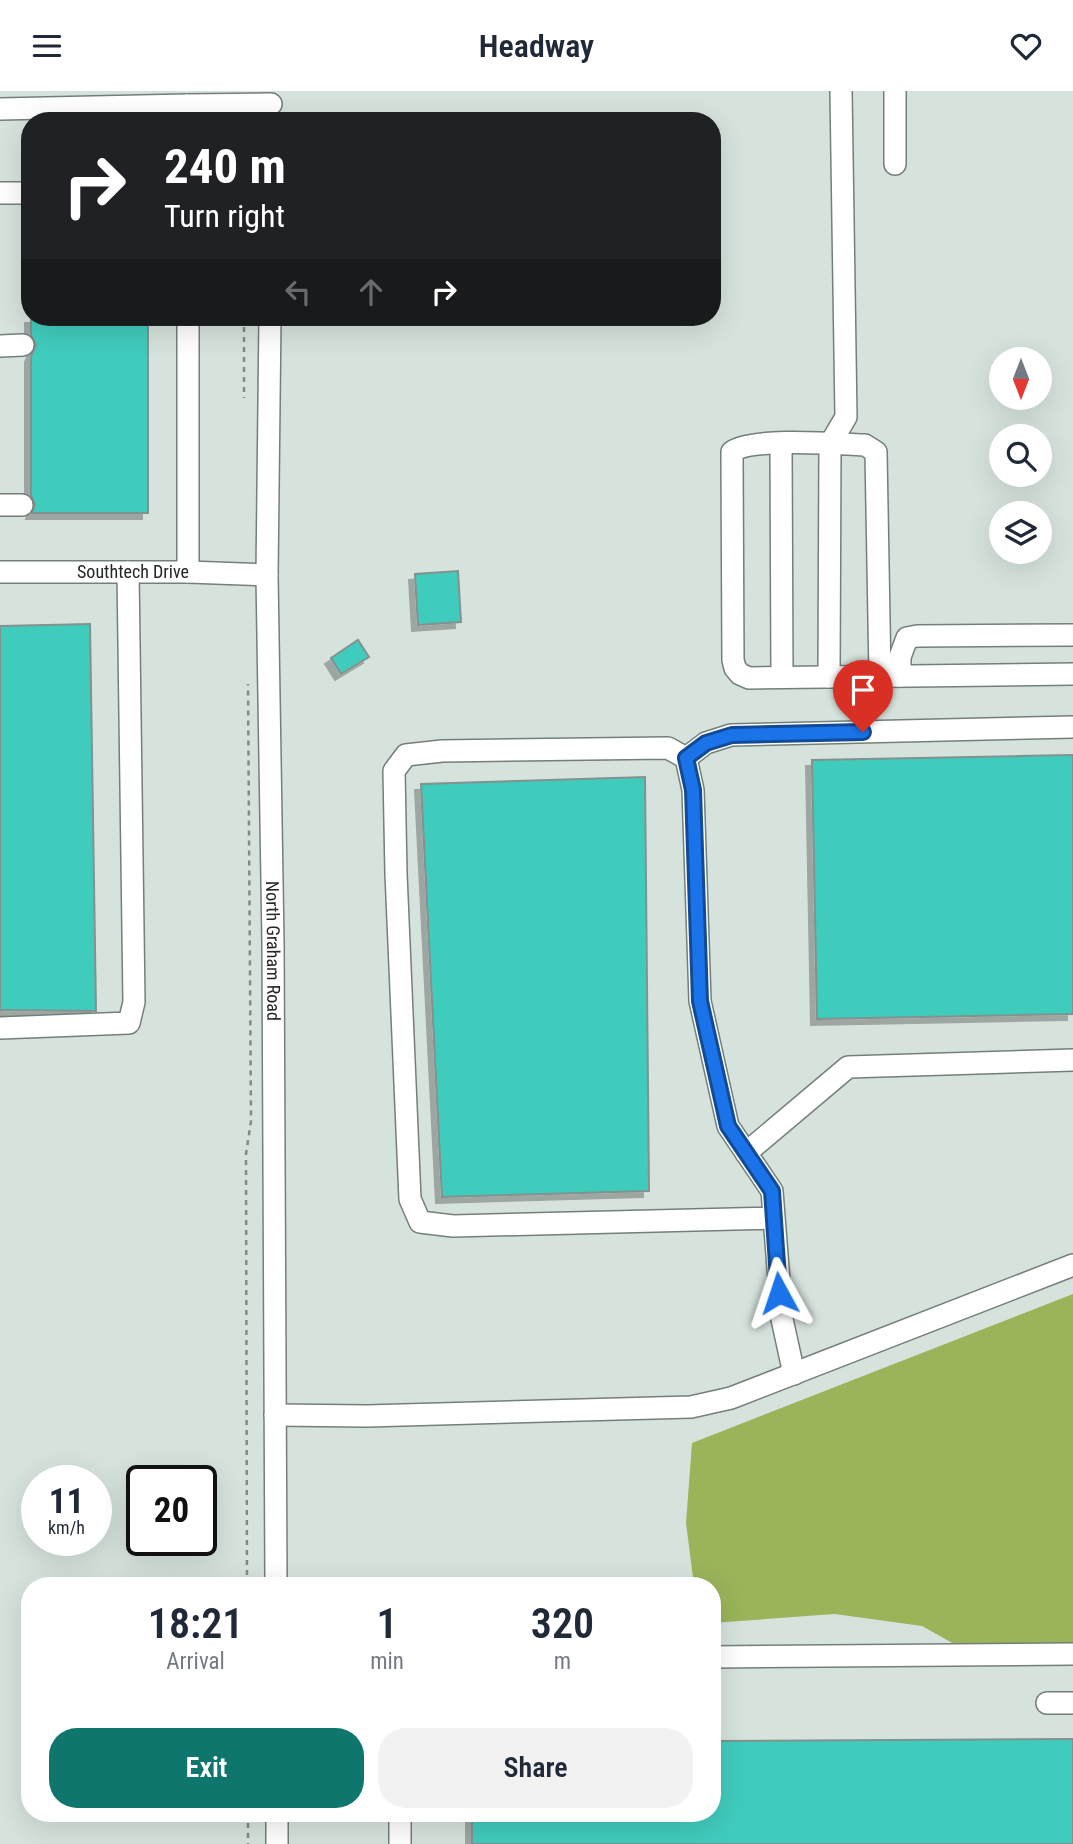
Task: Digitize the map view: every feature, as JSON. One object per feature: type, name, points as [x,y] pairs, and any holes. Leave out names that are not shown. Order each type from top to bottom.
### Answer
[{"type":"street","points":[[829,677],[830,444],[846,417],[841,91]]},
{"type":"street","points":[[895,91],[895,164]]},
{"type":"street","points":[[198,112],[271,105]]},
{"type":"street","points":[[0,109],[140,112]]},
{"type":"street","points":[[188,326],[188,572]]},
{"type":"street","name":"North Graham Road","points":[[270,326],[267,575],[274,943],[276,1577]]},
{"type":"street","points":[[0,346],[23,345]]},
{"type":"street","points":[[781,444],[782,677]]},
{"type":"street","points":[[890,676],[876,453],[865,445],[781,444],[739,447],[732,452],[732,472],[733,660],[740,674],[749,678],[1073,674]]},
{"type":"street","points":[[0,505],[22,505]]},
{"type":"street","name":"Southtech Drive","points":[[0,572],[188,572],[267,575]]},
{"type":"street","points":[[0,1028],[129,1023],[134,1002],[128,572]]},
{"type":"street","points":[[890,676],[907,638],[1073,635]]},
{"type":"street","points":[[686,758],[706,743],[732,735],[1073,727]]},
{"type":"street","points":[[773,1218],[453,1226],[419,1222],[410,1199],[396,874],[394,771],[406,755],[442,751],[668,748],[686,758],[693,790],[700,1001],[728,1126],[772,1191],[782,1319],[794,1374]]},
{"type":"street","points":[[746,1153],[848,1067],[1073,1060]]},
{"type":"street","points":[[275,1415],[367,1416],[691,1406],[731,1398],[1073,1265]]},
{"type":"street","points":[[721,1657],[1073,1654]]},
{"type":"street","points":[[1047,1703],[1073,1703]]},
{"type":"street","points":[[277,1822],[277,1844]]},
{"type":"street","points":[[400,1822],[400,1844]]},
{"type":"path","points":[[244,326],[244,398]]},
{"type":"path","points":[[247,1577],[246,1154],[251,1121],[248,684]]},
{"type":"path","points":[[248,1822],[248,1844]]},
{"type":"green space","points":[[1073,1294],[1073,1660],[988,1663],[922,1626],[835,1614],[721,1622],[721,1577],[693,1577],[686,1523],[692,1443]]},
{"type":"building","points":[[31,326],[148,326],[148,513],[32,513],[35,504],[31,496],[31,356],[36,345],[31,335]]},
{"type":"building","points":[[458,571],[461,622],[418,625],[415,574]]},
{"type":"building","points":[[90,624],[96,1011],[0,1010],[0,626]]},
{"type":"building","points":[[358,640],[369,657],[341,674],[331,658]]},
{"type":"building","points":[[1073,755],[1073,1014],[817,1019],[812,760]]},
{"type":"building","points":[[645,777],[649,1191],[442,1197],[421,784]]},
{"type":"building","points":[[1073,1739],[1073,1844],[472,1844],[472,1822],[721,1822],[721,1741]]},
{"type":"route","points":[[779,1293],[772,1191],[728,1126],[700,1001],[693,790],[686,758],[706,743],[732,735],[863,732]]}]
